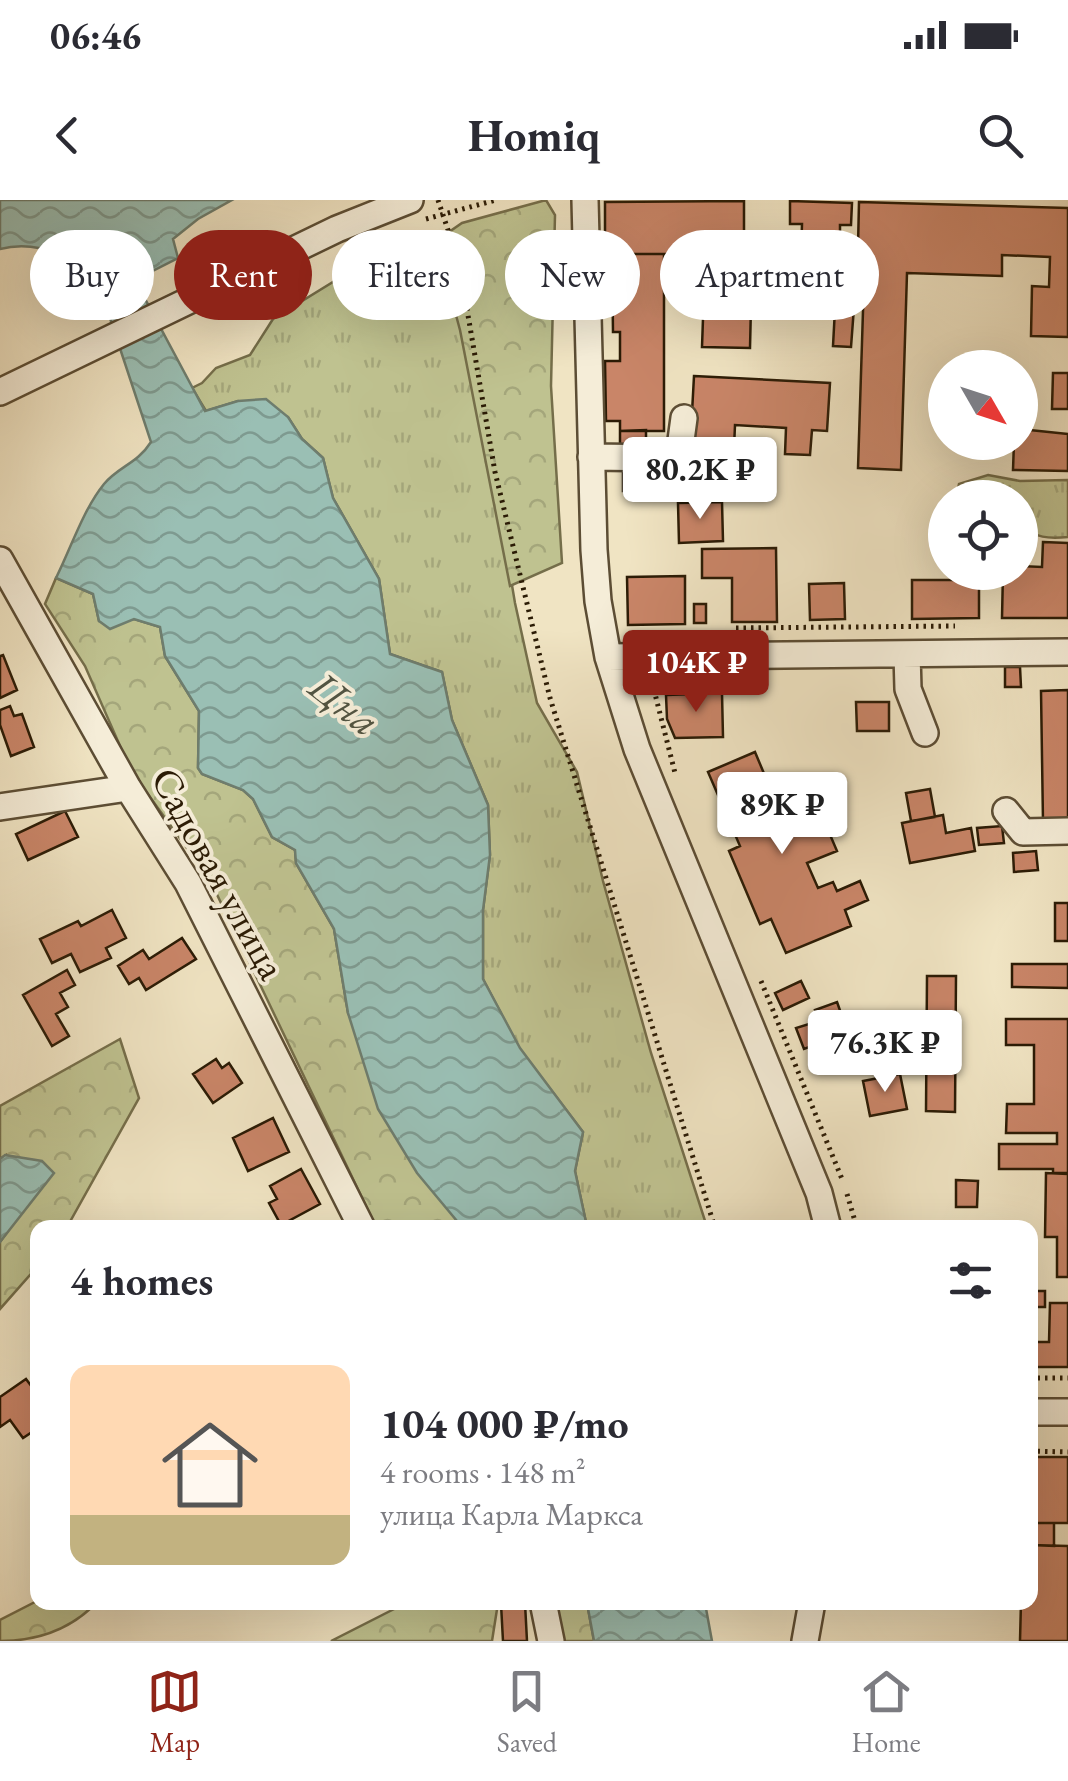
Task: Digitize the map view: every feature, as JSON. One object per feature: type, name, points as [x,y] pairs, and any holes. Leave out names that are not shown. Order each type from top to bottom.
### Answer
[{"type":"street","points":[[0,392],[337,229],[410,200]]},
{"type":"street","points":[[585,200],[596,584],[608,657],[637,749],[826,1220]]},
{"type":"street","points":[[591,456],[679,455],[684,418]]},
{"type":"street","name":"Садовая улица","points":[[0,560],[128,788],[188,883],[358,1220]]},
{"type":"street","points":[[608,657],[1068,652]]},
{"type":"street","points":[[907,654],[908,689],[925,732]]},
{"type":"street","points":[[0,807],[128,788]]},
{"type":"street","points":[[1006,812],[1023,832],[1068,831]]},
{"type":"street","points":[[1038,1412],[1068,1412]]},
{"type":"street","points":[[545,1610],[551,1641]]},
{"type":"street","points":[[805,1641],[811,1610]]},
{"type":"path","points":[[438,200],[459,263],[495,472],[550,698],[713,1220]]},
{"type":"path","points":[[646,656],[674,772],[682,790]]},
{"type":"path","points":[[757,970],[839,1167],[855,1220]]},
{"type":"path","points":[[1038,1378],[1068,1378]]},
{"type":"path","points":[[1038,1451],[1068,1452]]},
{"type":"green space","points":[[546,200],[555,215],[555,230],[505,230],[505,320],[553,320],[551,386],[562,563],[510,586],[457,320],[485,320],[485,230],[452,230],[462,223]]},
{"type":"green space","points":[[332,283],[332,320],[463,320],[537,703],[577,772],[651,1053],[705,1220],[586,1220],[575,1171],[583,1132],[519,1048],[483,979],[483,910],[490,855],[488,805],[452,720],[442,672],[390,654],[379,579],[333,498],[323,458],[302,439],[288,417],[238,401],[206,411],[192,388],[216,368],[250,355],[272,320],[312,320],[312,295]]},
{"type":"green space","points":[[988,475],[1015,480],[972,480]]},
{"type":"green space","points":[[1068,480],[1068,537],[1038,536],[1038,481]]},
{"type":"green space","points":[[56,578],[93,594],[99,621],[134,619],[160,627],[165,656],[199,711],[198,768],[202,774],[243,790],[253,799],[272,837],[295,850],[296,863],[334,929],[348,1013],[456,1220],[373,1220],[210,880],[131,771],[85,666],[45,604]]},
{"type":"green space","points":[[120,1039],[139,1098],[71,1220],[30,1220],[30,1275],[0,1309],[0,1242],[19,1215],[6,1155],[0,1159],[0,1106]]},
{"type":"green space","points":[[30,1605],[30,1610],[88,1610],[49,1634],[25,1639],[0,1641],[0,1620]]},
{"type":"green space","points":[[392,1610],[497,1610],[492,1641],[331,1641]]},
{"type":"green space","points":[[556,1610],[588,1610],[594,1641],[561,1641]]},
{"type":"water","points":[[0,200],[232,200],[184,230],[174,230],[174,260],[154,270],[154,230],[30,230],[30,247],[0,249]]},
{"type":"water","name":"Цна","points":[[154,316],[205,411],[238,401],[266,399],[288,417],[302,439],[323,458],[333,498],[379,579],[390,654],[442,672],[452,720],[488,805],[490,855],[483,910],[483,979],[520,1048],[583,1132],[575,1171],[586,1220],[456,1220],[417,1173],[378,1109],[348,1013],[334,929],[296,863],[295,850],[272,837],[253,799],[243,790],[202,774],[198,768],[199,711],[165,656],[160,627],[134,619],[110,629],[99,621],[93,594],[56,578],[97,494],[151,442],[111,320],[154,320]]},
{"type":"water","points":[[5,1155],[42,1161],[54,1173],[0,1242],[0,1159]]},
{"type":"water","points":[[588,1610],[706,1610],[712,1641],[594,1641]]},
{"type":"building","points":[[744,201],[744,230],[660,230],[660,254],[640,254],[640,230],[605,230],[605,202]]},
{"type":"building","points":[[790,201],[852,203],[851,225],[840,225],[840,230],[802,230],[802,224],[790,224]]},
{"type":"building","points":[[859,202],[1068,208],[1068,337],[1031,336],[1032,286],[1049,287],[1050,257],[1002,255],[1002,276],[907,273],[901,470],[858,468],[863,320],[879,320],[879,230],[858,230]]},
{"type":"building","points":[[640,254],[660,254],[664,431],[620,431],[620,421],[606,421],[605,361],[620,361],[620,332],[613,332],[613,320],[640,320]]},
{"type":"building","points":[[703,320],[751,320],[750,348],[702,347]]},
{"type":"building","points":[[834,320],[853,320],[851,347],[833,346]]},
{"type":"building","points":[[1053,373],[1068,373],[1068,409],[1052,409]]},
{"type":"building","points":[[694,376],[830,383],[827,431],[812,430],[810,455],[785,454],[786,428],[735,425],[733,471],[689,468]]},
{"type":"building","points":[[646,430],[646,451],[620,451],[620,431]]},
{"type":"building","points":[[1038,431],[1068,434],[1068,471],[1013,470],[1013,460],[1038,460]]},
{"type":"building","points":[[623,464],[676,465],[676,492],[623,491]]},
{"type":"building","points":[[722,502],[723,541],[679,543],[678,503]]},
{"type":"building","points":[[1043,542],[1068,543],[1068,618],[1002,618],[1003,590],[1038,590],[1038,567],[1042,567]]},
{"type":"building","points":[[776,548],[777,622],[732,622],[732,578],[702,578],[702,549]]},
{"type":"building","points":[[685,576],[685,624],[628,625],[627,577]]},
{"type":"building","points":[[912,580],[928,580],[928,590],[979,590],[979,618],[912,619]]},
{"type":"building","points":[[844,583],[845,619],[810,620],[809,584]]},
{"type":"building","points":[[694,604],[706,604],[706,623],[694,623]]},
{"type":"building","points":[[3,655],[17,690],[0,698],[0,656]]},
{"type":"building","points":[[1005,667],[1020,667],[1021,687],[1005,687]]},
{"type":"building","points":[[1068,690],[1068,821],[1043,822],[1041,691]]},
{"type":"building","points":[[722,693],[723,737],[675,738],[667,719],[666,695]]},
{"type":"building","points":[[856,702],[889,702],[889,731],[857,731]]},
{"type":"building","points":[[10,706],[14,716],[22,714],[34,747],[11,756],[0,725],[0,710]]},
{"type":"building","points":[[755,752],[773,795],[762,800],[768,814],[813,795],[837,851],[807,863],[818,888],[833,882],[837,891],[860,881],[868,900],[845,910],[851,926],[786,953],[771,919],[760,924],[729,851],[740,846],[708,772]]},
{"type":"building","points":[[930,789],[935,817],[911,821],[906,793]]},
{"type":"building","points":[[65,811],[78,837],[28,860],[16,834]]},
{"type":"building","points":[[943,815],[946,833],[971,828],[975,851],[910,863],[902,823]]},
{"type":"building","points":[[1002,826],[1004,843],[979,845],[977,828]]},
{"type":"building","points":[[1036,851],[1038,870],[1014,872],[1013,853]]},
{"type":"building","points":[[1055,903],[1068,903],[1068,941],[1055,941]]},
{"type":"building","points":[[112,910],[126,938],[106,948],[111,958],[80,972],[71,954],[52,963],[40,939],[78,921],[81,926]]},
{"type":"building","points":[[182,938],[196,959],[146,990],[139,978],[129,984],[118,966],[143,950],[149,959]]},
{"type":"building","points":[[1012,964],[1068,964],[1068,988],[1012,987]]},
{"type":"building","points":[[67,970],[75,985],[60,993],[68,1007],[56,1014],[69,1036],[52,1046],[23,995]]},
{"type":"building","points":[[927,976],[956,976],[955,1112],[926,1111]]},
{"type":"building","points":[[801,981],[809,998],[783,1010],[775,993]]},
{"type":"building","points":[[837,1002],[848,1033],[804,1049],[796,1028],[819,1021],[815,1010]]},
{"type":"building","points":[[1006,1019],[1068,1019],[1068,1173],[1053,1173],[1053,1169],[999,1169],[999,1144],[1057,1144],[1057,1133],[1006,1133],[1007,1104],[1034,1104],[1034,1045],[1006,1045]]},
{"type":"building","points":[[216,1059],[222,1068],[229,1063],[242,1083],[213,1103],[193,1074]]},
{"type":"building","points":[[900,1074],[907,1109],[870,1116],[863,1081]]},
{"type":"building","points":[[273,1118],[289,1152],[248,1171],[233,1138]]},
{"type":"building","points":[[301,1169],[320,1204],[290,1220],[278,1220],[269,1203],[277,1199],[270,1186]]},
{"type":"building","points":[[1046,1173],[1068,1174],[1068,1277],[1057,1277],[1057,1237],[1045,1237]]},
{"type":"building","points":[[956,1180],[978,1181],[977,1207],[956,1207]]},
{"type":"building","points":[[1038,1291],[1045,1291],[1045,1307],[1038,1307]]},
{"type":"building","points":[[1050,1303],[1068,1303],[1068,1367],[1038,1367],[1038,1342],[1049,1342]]},
{"type":"building","points":[[26,1379],[30,1384],[30,1433],[23,1438],[10,1420],[0,1427],[0,1397]]},
{"type":"building","points":[[1038,1457],[1068,1457],[1068,1523],[1038,1523]]},
{"type":"building","points":[[1038,1523],[1054,1523],[1054,1546],[1038,1545]]},
{"type":"building","points":[[1038,1545],[1068,1546],[1068,1641],[1020,1641],[1021,1610],[1038,1610]]},
{"type":"building","points":[[501,1610],[525,1610],[527,1641],[503,1641]]}]
